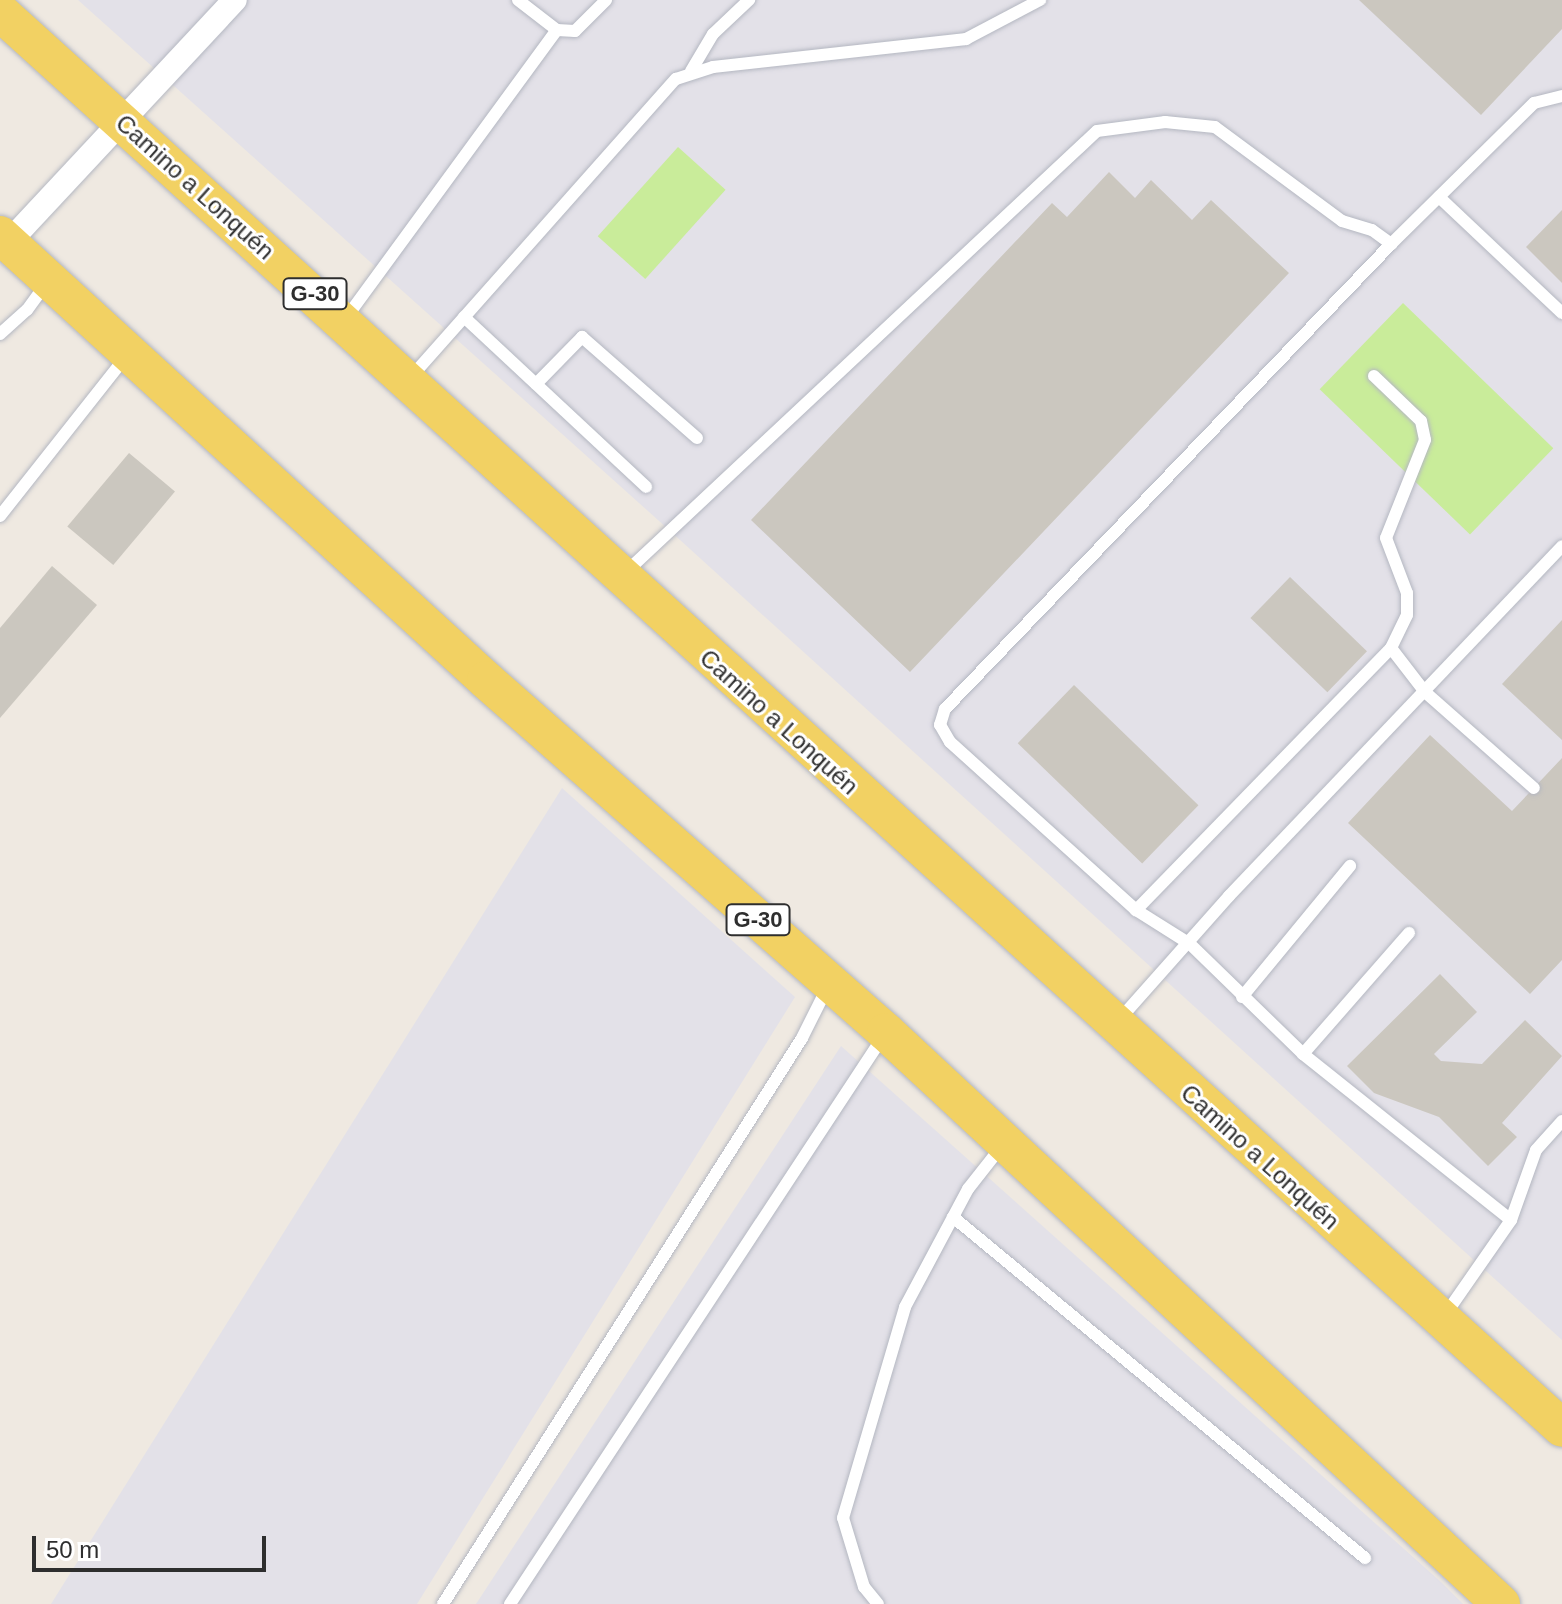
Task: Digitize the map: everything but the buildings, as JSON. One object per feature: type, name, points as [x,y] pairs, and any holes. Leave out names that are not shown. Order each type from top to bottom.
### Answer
[{"type":"main road","name":"Camino a Lonquén","points":[[0,12],[344,320],[621,577],[1562,1428]]},
{"type":"main road","name":"G-30","points":[[4,238],[486,680],[886,1032],[1501,1604]]},
{"type":"street","points":[[4,238],[122,123],[235,0]]},
{"type":"lane","points":[[518,0],[557,30],[575,31],[606,0]]},
{"type":"lane","points":[[691,71],[713,34],[749,0]]},
{"type":"lane","points":[[408,380],[676,79],[691,71],[966,39],[1040,0]]},
{"type":"lane","points":[[344,320],[557,30]]},
{"type":"lane","points":[[1511,1220],[1303,1054],[1190,944],[1136,910],[950,742],[940,725],[945,709],[1391,244],[1534,103],[1562,96]]},
{"type":"lane","points":[[621,577],[1097,131],[1165,122],[1215,127],[1342,221],[1372,230],[1391,244]]},
{"type":"lane","points":[[1439,197],[1562,313]]},
{"type":"lane","points":[[0,334],[27,310],[49,279]]},
{"type":"lane","points":[[464,317],[646,487]]},
{"type":"lane","points":[[536,384],[582,337],[697,438]]},
{"type":"lane","points":[[0,516],[129,352]]},
{"type":"lane","points":[[1136,910],[1391,648],[1407,615],[1407,593],[1386,538],[1425,440],[1421,421],[1374,376]]},
{"type":"lane","points":[[1114,1025],[1190,944],[1229,896],[1562,546]]},
{"type":"lane","points":[[1391,648],[1425,692],[1534,788]]},
{"type":"lane","points":[[1242,997],[1350,866]]},
{"type":"lane","points":[[1303,1054],[1409,933]]},
{"type":"lane","points":[[443,1604],[802,1038],[830,982]]},
{"type":"lane","points":[[510,1604],[886,1032]]},
{"type":"lane","points":[[1441,1320],[1511,1220],[1536,1150],[1562,1121]]},
{"type":"lane","points":[[878,1604],[864,1587],[843,1518],[905,1307],[953,1217],[1003,1144]]},
{"type":"lane","points":[[953,1217],[1365,1558]]},
{"type":"shaded area","points":[[78,0],[1562,0],[1562,1340],[658,520]]},
{"type":"shaded area","points":[[562,788],[795,997],[417,1604],[51,1604]]},
{"type":"shaded area","points":[[841,1046],[1441,1582],[1463,1604],[476,1604]]},
{"type":"green space","points":[[678,147],[726,190],[645,279],[598,236]]},
{"type":"green space","points":[[1403,303],[1553,448],[1470,535],[1320,389]]}]
